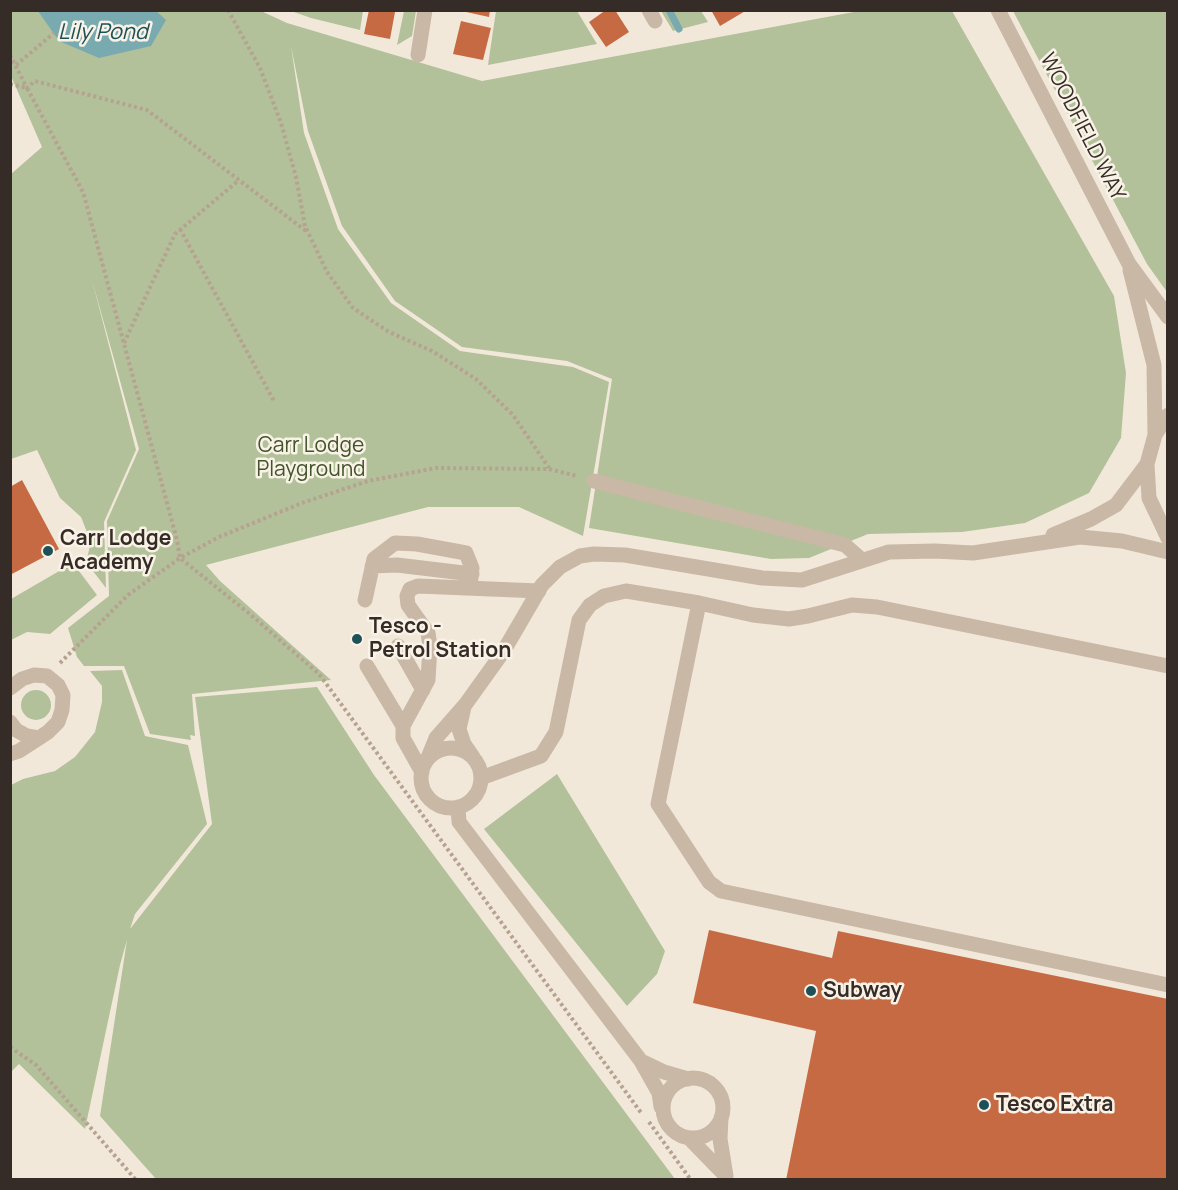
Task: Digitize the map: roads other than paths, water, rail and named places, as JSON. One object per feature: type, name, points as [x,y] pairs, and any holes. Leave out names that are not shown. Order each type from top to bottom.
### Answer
[{"type":"street","points":[[418,55],[425,10]]},
{"type":"street","name":"WOODFIELD WAY","points":[[998,10],[1129,264],[1167,317]]},
{"type":"street","name":"WOODFIELD WAY","points":[[1129,264],[1136,301],[1154,364],[1155,435]]},
{"type":"street","points":[[1167,415],[1155,435],[1147,464],[1149,498],[1167,538]]},
{"type":"street","points":[[1031,545],[1091,519],[1116,505],[1147,464]]},
{"type":"street","points":[[594,481],[845,545],[862,560]]},
{"type":"street","points":[[465,705],[459,729],[464,744],[478,765],[481,778],[475,797],[468,803],[458,807],[445,807],[435,804],[428,797],[422,784],[425,766],[436,738],[465,705],[503,652],[539,591],[560,567],[580,556],[625,555],[762,578],[802,580],[889,552],[972,553],[1080,537],[1122,541],[1167,552]]},
{"type":"street","points":[[365,600],[374,559],[395,543],[417,544],[466,553],[472,568],[471,581]]},
{"type":"street","points":[[372,566],[397,565],[471,581],[539,591]]},
{"type":"street","points":[[425,766],[403,738],[403,726],[428,680],[430,646],[428,633],[408,606],[407,596],[410,589],[418,586],[471,581]]},
{"type":"street","points":[[481,778],[541,756],[556,732],[579,620],[590,605],[604,596],[626,591],[753,615],[789,619],[852,605],[877,607],[1167,666]]},
{"type":"street","points":[[699,603],[658,804],[709,882],[721,891],[1167,985]]},
{"type":"street","points":[[398,646],[423,690]]},
{"type":"street","points":[[367,666],[403,726]]},
{"type":"street","points":[[10,688],[22,679],[34,675],[47,676],[57,685],[63,695],[58,722],[48,732],[19,751],[10,754]]},
{"type":"street","points":[[10,722],[16,730],[27,736],[39,738]]},
{"type":"street","points":[[425,766],[434,753],[444,749],[453,748],[465,751],[473,757]]},
{"type":"street","points":[[458,807],[459,822],[641,1061],[659,1093],[662,1112],[670,1128],[678,1135],[700,1138],[717,1126],[722,1118]]},
{"type":"street","points":[[641,1061],[664,1072],[704,1080],[713,1085],[722,1101],[720,1139],[727,1178]]},
{"type":"street","points":[[662,1112],[666,1094],[673,1085],[688,1078]]},
{"type":"street","points":[[689,1138],[727,1178]]},
{"type":"water","name":"Lily Pond","points":[[38,11],[156,11],[166,20],[151,46],[99,58],[59,41]]},
{"type":"waterway","points":[[669,10],[679,29]]},
{"type":"place","name":"Carr Lodge Academy","points":[[48,551]]},
{"type":"place","name":"Tesco - Petrol Station","points":[[357,639]]},
{"type":"place","name":"Subway","points":[[811,991]]},
{"type":"place","name":"Tesco Extra","points":[[984,1105]]},
{"type":"park label","name":"Carr Lodge Playground","points":[[311,458]]}]
